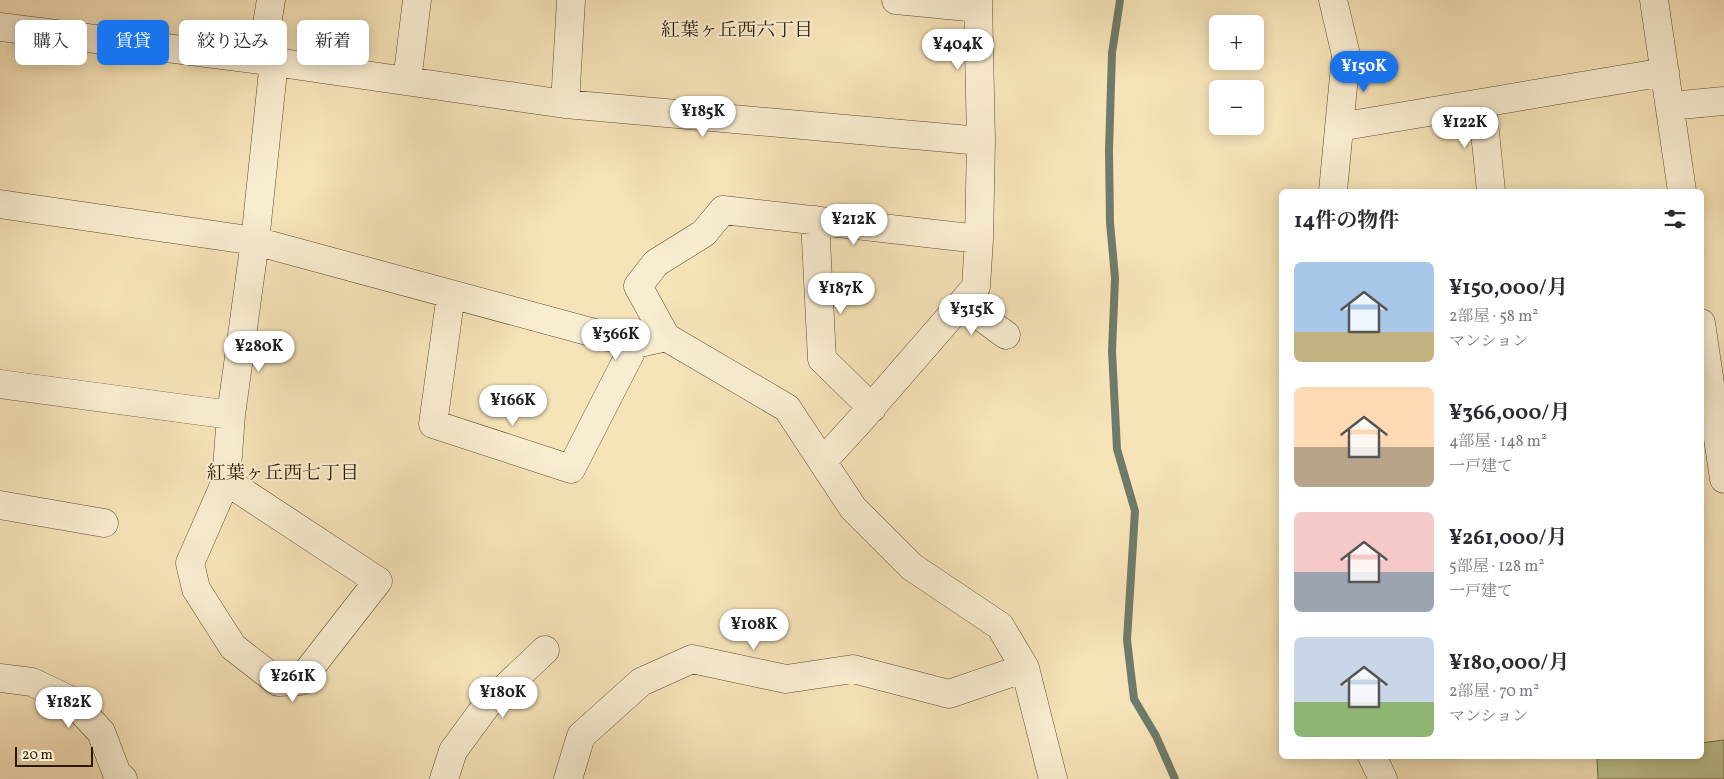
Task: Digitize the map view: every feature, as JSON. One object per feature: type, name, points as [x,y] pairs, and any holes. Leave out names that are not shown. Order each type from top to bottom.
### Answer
[{"type":"street","points":[[270,20],[271,0]]},
{"type":"street","points":[[406,81],[417,0]]},
{"type":"street","points":[[565,104],[571,0]]},
{"type":"street","points":[[823,461],[872,408],[976,288],[981,141],[978,4],[896,0]]},
{"type":"street","points":[[1333,0],[1346,55],[1333,189]]},
{"type":"street","points":[[1654,0],[1682,189]]},
{"type":"street","points":[[0,27],[179,50]]},
{"type":"street","points":[[287,64],[565,104],[981,141]]},
{"type":"street","points":[[226,481],[378,581],[300,681],[278,682],[233,647],[196,589],[190,563],[226,481],[231,415],[255,242],[267,65]]},
{"type":"street","points":[[1339,126],[1665,72]]},
{"type":"street","points":[[1670,106],[1724,100]]},
{"type":"street","points":[[1482,103],[1491,189]]},
{"type":"street","points":[[0,204],[255,242],[634,344],[666,337]]},
{"type":"street","points":[[979,239],[722,210],[704,233],[656,263],[638,286],[666,337],[787,408],[853,508],[912,567],[1000,626],[1024,668],[1053,779]]},
{"type":"street","points":[[815,220],[822,359],[872,408]]},
{"type":"street","points":[[450,294],[433,424],[572,469],[634,344]]},
{"type":"street","points":[[962,303],[1006,336]]},
{"type":"street","points":[[1704,343],[1724,478]]},
{"type":"street","points":[[0,384],[231,415]]},
{"type":"street","points":[[0,505],[104,523]]},
{"type":"street","points":[[444,779],[453,751],[486,706],[545,650]]},
{"type":"street","points":[[568,779],[581,736],[641,682],[692,659],[786,679],[853,669],[949,694],[1024,668]]},
{"type":"street","points":[[0,678],[32,682],[72,700],[101,732],[118,774],[123,779]]},
{"type":"street","points":[[1373,759],[1383,779]]},
{"type":"green space","points":[[1724,740],[1724,779],[1598,779],[1597,759],[1704,759],[1704,743]]},
{"type":"waterway","points":[[1120,0],[1112,53],[1109,150],[1110,222],[1115,278],[1112,351],[1117,449],[1135,511],[1127,640],[1134,699],[1156,736],[1175,779]]},
{"type":"district","name":"紅葉ヶ丘西六丁目","points":[[737,31]]},
{"type":"district","name":"紅葉ヶ丘西七丁目","points":[[283,474]]}]
